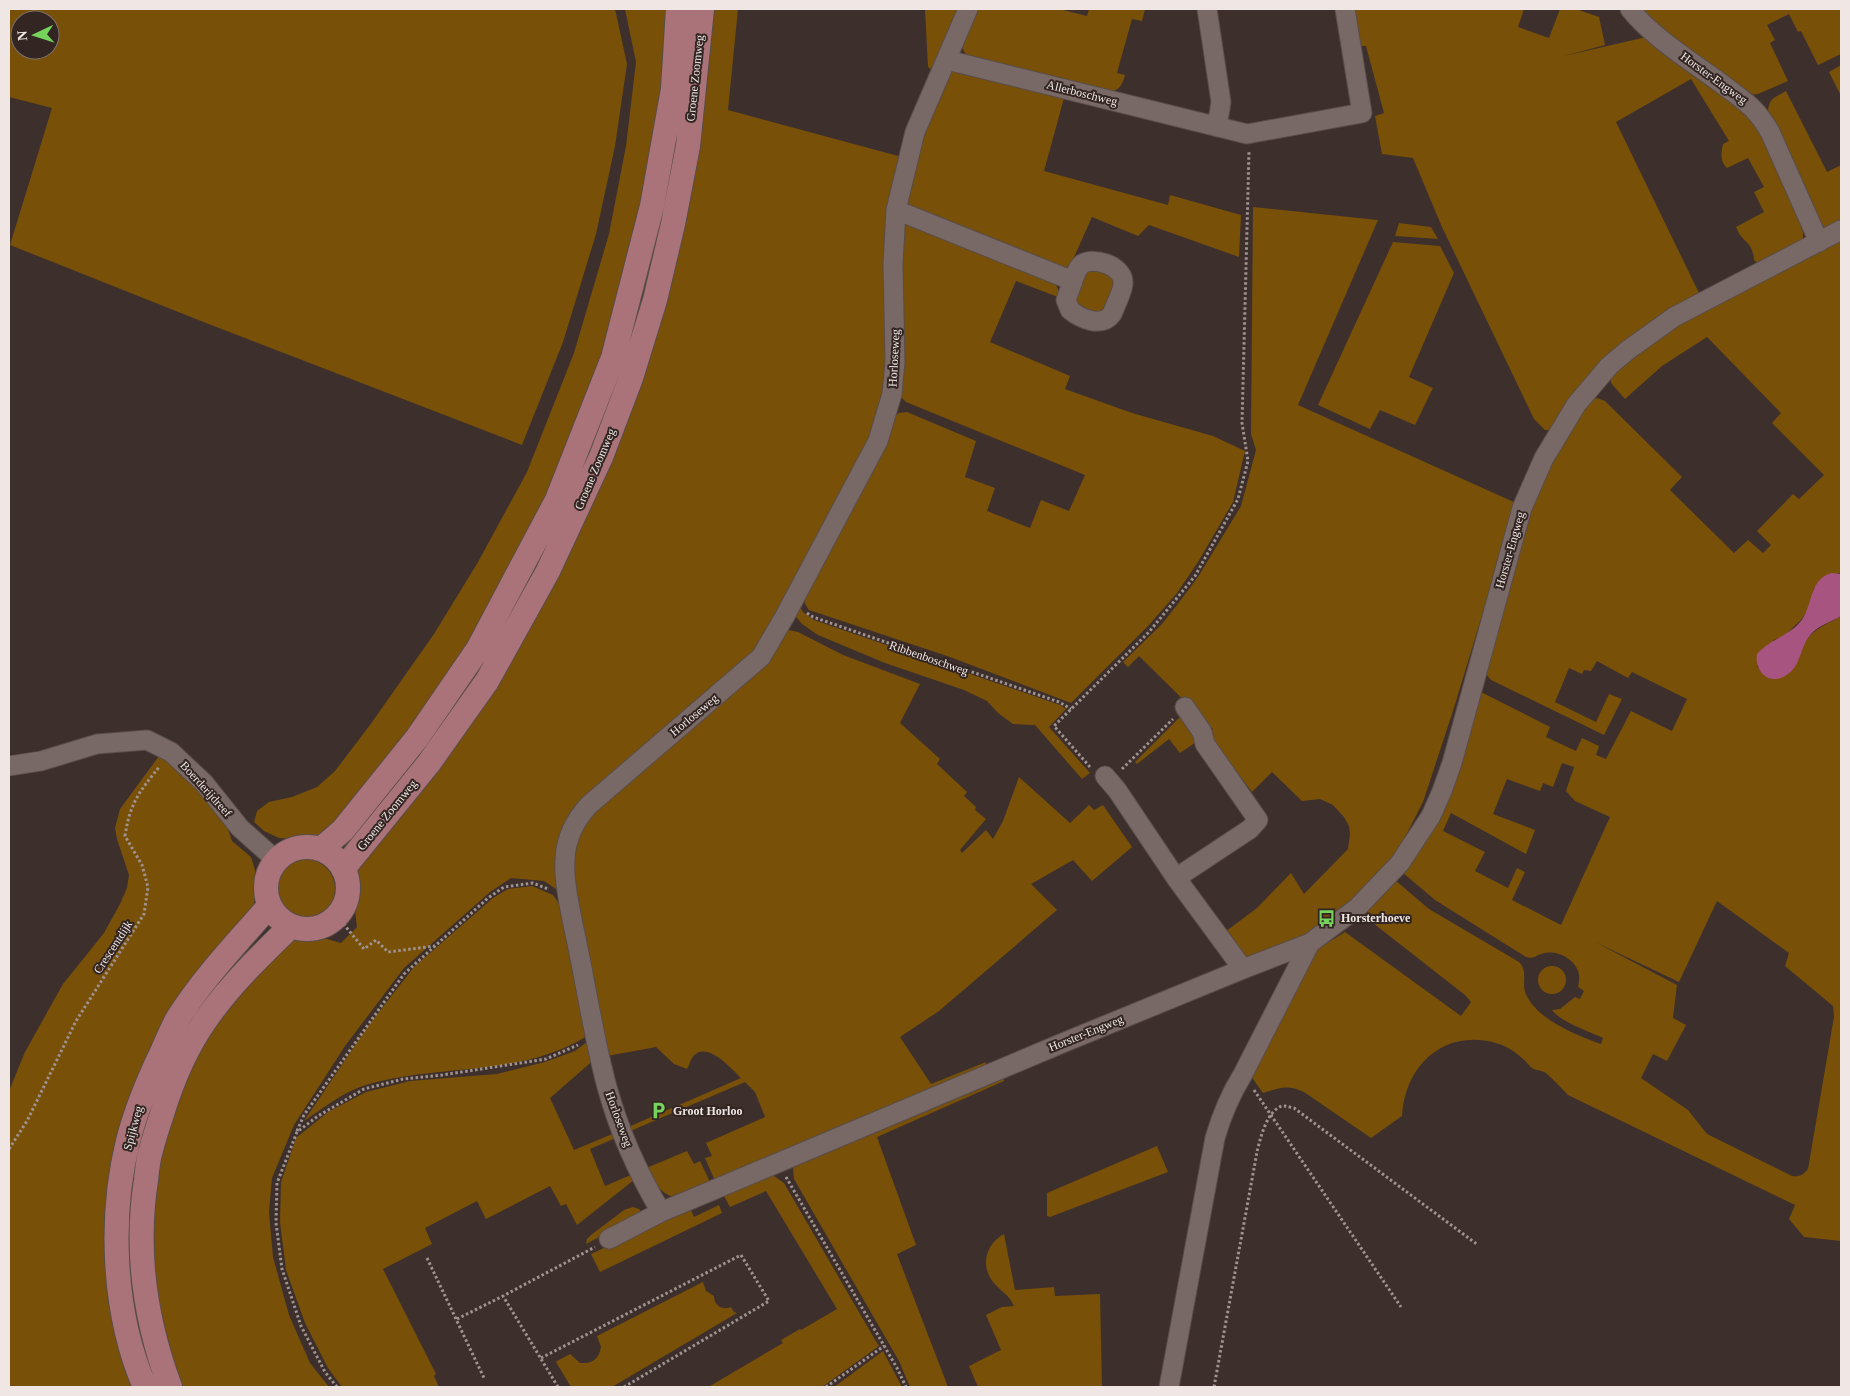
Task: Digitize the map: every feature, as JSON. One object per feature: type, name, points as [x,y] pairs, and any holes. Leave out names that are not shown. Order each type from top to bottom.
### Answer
[{"type":"main road","name":"Groene Zoomweg","points":[[321,849],[344,830],[417,738],[478,649],[557,500],[613,358],[652,206],[673,89],[678,9]]},
{"type":"main road","name":"Groene Zoomweg","points":[[344,869],[429,763],[487,681],[548,571],[601,457],[634,369],[655,300],[673,224],[688,146],[702,9]]},
{"type":"main road","points":[[305,846],[321,849],[334,857],[344,869],[348,894],[344,906],[337,916],[327,924],[316,929],[303,929],[291,926],[278,918],[269,906],[265,890],[268,874],[276,860],[289,850],[305,846]]},
{"type":"main road","name":"Spijkweg","points":[[145,1387],[128,1332],[118,1277],[120,1189],[128,1142],[140,1101],[178,1018],[220,962],[269,906]]},
{"type":"main road","name":"Spijkweg","points":[[170,1387],[148,1316],[144,1286],[141,1236],[143,1199],[150,1150],[167,1097],[206,1019],[249,967],[291,926]]},
{"type":"street","name":"Horloseweg","points":[[661,1212],[643,1180],[620,1127],[607,1085],[570,903],[565,860],[569,837],[581,814],[589,805],[761,657],[878,441],[892,394],[895,362],[893,264],[896,210],[915,132],[968,9]]},
{"type":"street","points":[[1208,9],[1221,102],[1217,127]]},
{"type":"street","name":"Allerboschweg","points":[[947,60],[1246,134],[1362,113],[1345,9]]},
{"type":"street","name":"Horster-Engweg","points":[[1630,9],[1675,50],[1748,102],[1761,117],[1770,132],[1818,242]]},
{"type":"street","points":[[896,210],[1073,281]]},
{"type":"street","name":"Horster-Engweg","points":[[778,1164],[1243,969],[1310,943],[1357,908],[1400,863],[1431,816],[1442,791],[1452,763],[1522,508],[1544,458],[1576,406],[1610,366],[1654,330],[1674,317],[1841,230]]},
{"type":"street","points":[[1176,878],[1250,829],[1258,820],[1205,744],[1202,732],[1185,707]]},
{"type":"street","name":"Boerderijdreef","points":[[9,766],[41,761],[97,744],[147,740],[171,752],[204,783],[240,828],[276,860]]},
{"type":"street","points":[[1107,779],[1117,790],[1176,878],[1243,969]]},
{"type":"street","name":"Horster-Engweg","points":[[1169,1387],[1215,1138],[1221,1116],[1310,943]]},
{"type":"street","points":[[609,1239],[661,1212],[778,1164]]},
{"type":"path","points":[[1185,707],[1107,779],[1096,774],[1054,726],[1161,619],[1195,576],[1235,508],[1248,461],[1242,423],[1249,156],[1246,134]]},
{"type":"path","name":"Ribbenboschweg","points":[[795,596],[805,611],[813,616],[1059,702],[1070,709]]},
{"type":"path","name":"Crescentdijk","points":[[9,1149],[27,1122],[76,1021],[144,914],[148,887],[142,864],[125,836],[126,829],[136,796],[171,752]]},
{"type":"path","points":[[337,1387],[325,1372],[301,1326],[282,1269],[276,1223],[277,1183],[304,1115],[404,974],[488,898],[504,887],[533,883],[544,886],[570,903]]},
{"type":"path","points":[[337,916],[364,949],[376,940],[388,952],[435,946]]},
{"type":"path","points":[[297,1132],[318,1116],[364,1089],[403,1079],[546,1059],[575,1048],[595,1033]]},
{"type":"path","points":[[1243,1074],[1272,1114],[1401,1307]]},
{"type":"path","points":[[1214,1387],[1257,1152],[1263,1129],[1277,1108],[1284,1106],[1294,1108],[1478,1245]]},
{"type":"path","points":[[778,1164],[906,1387]]},
{"type":"path","points":[[457,1319],[609,1239]]},
{"type":"path","points":[[541,1358],[741,1255],[769,1301],[624,1387]]},
{"type":"path","points":[[428,1258],[484,1378]]},
{"type":"path","points":[[503,1296],[558,1387]]},
{"type":"path","points":[[826,1387],[884,1346]]},
{"type":"shaded area","points":[[9,9],[615,9],[627,64],[615,146],[596,234],[563,342],[522,445],[10,245],[52,108],[9,97]]},
{"type":"shaded area","points":[[625,9],[669,9],[665,87],[646,206],[606,355],[549,499],[470,645],[408,738],[328,833],[307,839],[279,838],[264,831],[254,822],[257,811],[269,802],[292,797],[317,787],[335,771],[434,634],[478,562],[527,472],[574,353],[609,234],[626,146],[636,62]]},
{"type":"shaded area","points":[[709,9],[738,9],[728,110],[902,157],[889,363],[873,437],[762,645],[588,799],[562,893],[544,881],[511,878],[490,892],[404,968],[345,1046],[294,1125],[272,1178],[269,1212],[273,1257],[289,1315],[310,1363],[329,1387],[177,1387],[147,1265],[161,1132],[219,1011],[284,944],[300,939],[320,937],[341,943],[357,927],[355,896],[359,866],[462,728],[621,428]]},
{"type":"shaded area","points":[[925,9],[961,9],[935,72],[928,67]]},
{"type":"shaded area","points":[[975,9],[1059,9],[1087,16],[1089,9],[1145,9],[1142,21],[1132,19],[1117,73],[1125,75],[1123,82],[1120,87],[1108,93],[969,57],[964,52],[962,40]]},
{"type":"shaded area","points":[[1353,9],[1524,9],[1518,27],[1549,38],[1560,9],[1576,9],[1599,17],[1605,45],[1564,56],[1651,36],[1757,121],[1797,214],[1803,233],[1803,243],[1761,265],[1754,260],[1752,249],[1736,227],[1764,212],[1754,192],[1764,187],[1748,158],[1727,168],[1725,166],[1722,157],[1722,147],[1723,144],[1729,141],[1691,79],[1616,122],[1699,293],[1671,312],[1552,430],[1545,430],[1534,419],[1442,227],[1413,158],[1382,154],[1375,116],[1384,113],[1366,46],[1359,46]]},
{"type":"shaded area","points":[[1635,9],[1841,9],[1841,54],[1818,65],[1801,31],[1798,32],[1789,14],[1767,25],[1775,40],[1770,43],[1788,81],[1758,94],[1749,95]]},
{"type":"shaded area","points":[[1841,65],[1841,96],[1829,72]]},
{"type":"shaded area","points":[[950,71],[1064,98],[1044,171],[1168,205],[1170,195],[1241,215],[1239,257],[1149,225],[1138,236],[1092,217],[1071,264],[1065,268],[908,205],[906,202],[912,162]]},
{"type":"shaded area","points":[[1786,91],[1827,172],[1841,165],[1841,220],[1825,230],[1819,224],[1768,116],[1772,100]]},
{"type":"shaded area","points":[[1253,207],[1378,220],[1298,405],[1516,503],[1453,711],[1423,802],[1402,843],[1394,856],[1366,889],[1312,935],[1247,958],[1243,956],[1225,932],[1257,908],[1291,873],[1304,894],[1348,849],[1349,826],[1333,805],[1320,799],[1302,801],[1272,772],[1252,792],[1208,734],[1213,729],[1139,656],[1128,667],[1123,662],[1162,624],[1177,605],[1198,577],[1241,506],[1256,450],[1251,434]]},
{"type":"shaded area","points":[[911,223],[1055,283],[1058,289],[1058,297],[1016,281],[990,342],[1070,376],[1065,389],[1132,413],[1213,436],[1245,451],[1233,502],[1198,562],[1177,593],[1148,626],[1071,703],[950,657],[809,610],[805,604],[803,595],[894,417],[899,413],[907,412],[976,441],[965,477],[995,488],[987,511],[1030,528],[1041,500],[1069,511],[1085,475],[906,402],[901,397],[898,388],[903,224]]},
{"type":"shaded area","points":[[1399,223],[1431,227],[1438,239],[1395,236]]},
{"type":"shaded area","points":[[1841,239],[1841,574],[1839,573],[1814,588],[1809,608],[1801,620],[1784,636],[1774,640],[1757,666],[1764,675],[1799,658],[1806,642],[1815,631],[1841,616],[1841,1241],[1804,1237],[1789,1219],[1795,1205],[1568,1095],[1546,1073],[1532,1068],[1515,1053],[1499,1044],[1480,1040],[1462,1041],[1446,1046],[1432,1054],[1420,1066],[1411,1080],[1405,1097],[1402,1116],[1371,1138],[1304,1092],[1288,1087],[1263,1093],[1253,1079],[1253,1075],[1314,954],[1318,949],[1345,932],[1461,1016],[1471,1002],[1465,995],[1364,916],[1395,880],[1429,909],[1519,962],[1524,973],[1525,992],[1530,1002],[1547,1018],[1569,1031],[1601,1044],[1603,1038],[1568,1022],[1552,1010],[1560,1009],[1575,997],[1580,999],[1584,991],[1578,987],[1579,973],[1572,962],[1563,956],[1552,953],[1526,957],[1435,900],[1402,872],[1481,692],[1550,727],[1546,737],[1576,751],[1582,738],[1599,746],[1596,755],[1606,759],[1631,711],[1672,731],[1687,699],[1632,672],[1628,678],[1597,661],[1591,671],[1584,670],[1582,674],[1569,668],[1555,702],[1596,722],[1609,694],[1622,699],[1604,735],[1491,680],[1486,674],[1512,561],[1538,492],[1561,443],[1592,399],[1597,398],[1605,401],[1682,477],[1670,490],[1734,553],[1748,540],[1763,553],[1771,545],[1757,531],[1793,494],[1799,499],[1824,475],[1772,423],[1781,413],[1707,337],[1662,366],[1625,399],[1611,383],[1611,376],[1630,357],[1684,321]],"holes":[[[1562,763],[1574,767],[1566,791],[1575,801],[1610,817],[1561,925],[1512,900],[1525,872],[1517,868],[1508,888],[1475,871],[1485,852],[1443,831],[1451,813],[1526,854],[1535,830],[1493,814],[1507,779],[1540,791],[1543,783],[1553,787]],[[1717,901],[1789,953],[1785,966],[1833,1006],[1834,1017],[1808,1169],[1799,1176],[1792,1176],[1707,1134],[1688,1110],[1641,1078],[1653,1054],[1667,1061],[1686,1025],[1673,1018],[1677,985],[1595,942],[1679,982]]]},
{"type":"shaded area","points":[[1393,242],[1440,246],[1454,273],[1409,377],[1433,388],[1415,425],[1380,410],[1370,429],[1318,405]]},
{"type":"shaded area","points":[[1090,268],[1111,274],[1116,286],[1102,314],[1078,308],[1074,296],[1083,274]]},
{"type":"shaded area","points":[[1831,573],[1841,574],[1841,616],[1821,626],[1811,634],[1796,665],[1789,673],[1775,679],[1765,676],[1758,666],[1757,654],[1801,621],[1815,587],[1824,576]]},
{"type":"shaded area","points":[[798,603],[803,612],[814,620],[1060,705],[1066,709],[1049,727],[1090,773],[1082,779],[1035,725],[1013,724],[998,713],[987,701],[964,690],[885,663],[818,635],[802,624],[793,613]]},
{"type":"shaded area","points":[[784,629],[798,632],[843,655],[920,684],[900,723],[940,759],[937,764],[967,792],[964,796],[976,807],[975,810],[986,819],[960,850],[962,853],[986,830],[993,839],[1003,821],[1019,777],[1070,823],[1089,805],[1094,810],[1103,805],[1132,847],[1092,881],[1073,860],[1031,884],[1057,910],[939,1011],[900,1037],[931,1084],[986,1062],[984,1069],[716,1183],[705,1158],[712,1156],[706,1143],[765,1117],[755,1092],[745,1082],[628,1132],[626,1128],[741,1078],[725,1062],[704,1051],[697,1053],[692,1058],[687,1069],[674,1064],[656,1047],[607,1056],[571,867],[578,828]]},
{"type":"shaded area","points":[[1183,714],[1199,740],[1180,753],[1169,739],[1137,764],[1135,762]]},
{"type":"shaded area","points":[[162,752],[223,814],[232,841],[251,857],[255,870],[254,906],[183,1003],[114,1193],[139,1387],[9,1387],[9,1091],[25,1052],[63,984],[104,933],[120,904],[127,888],[129,875],[115,828],[120,809]]},
{"type":"shaded area","points":[[299,859],[311,859],[322,864],[330,872],[335,883],[333,901],[322,914],[311,919],[299,919],[288,914],[280,906],[275,895],[275,883],[280,872],[288,864]]},
{"type":"shaded area","points":[[532,886],[553,895],[567,915],[590,1034],[564,1048],[509,1064],[394,1078],[366,1085],[342,1096],[304,1121],[368,1026],[414,967],[493,898],[508,889]]},
{"type":"shaded area","points":[[1552,966],[1562,970],[1566,980],[1562,990],[1552,994],[1542,990],[1538,980],[1542,970]]},
{"type":"shaded area","points":[[591,1039],[596,1058],[550,1098],[574,1150],[617,1132],[618,1137],[590,1149],[605,1186],[633,1174],[634,1180],[577,1225],[566,1204],[561,1206],[550,1186],[486,1219],[477,1201],[425,1228],[432,1244],[383,1269],[436,1374],[434,1376],[439,1387],[342,1387],[328,1368],[305,1323],[286,1270],[280,1222],[281,1182],[296,1138],[328,1112],[366,1092],[410,1081],[497,1074],[545,1062],[575,1051]]},
{"type":"shaded area","points":[[1003,1078],[1004,1081],[877,1137],[916,1245],[897,1254],[948,1387],[910,1387],[899,1361],[794,1179],[793,1169],[797,1162]]},
{"type":"shaded area","points":[[1157,1146],[1168,1172],[1050,1217],[1047,1216],[1047,1193]]},
{"type":"shaded area","points":[[687,1151],[694,1164],[700,1161],[711,1184],[685,1197],[678,1198],[666,1194],[644,1169]]},
{"type":"shaded area","points":[[767,1175],[774,1176],[784,1183],[879,1346],[822,1387],[710,1387],[783,1343],[781,1340],[837,1309],[766,1191],[730,1207],[724,1196],[738,1190],[737,1187]]},
{"type":"shaded area","points":[[719,1205],[722,1213],[600,1272],[591,1254],[690,1208],[694,1217]]},
{"type":"shaded area","points":[[633,1207],[639,1209],[643,1214],[586,1244],[587,1239],[591,1235],[624,1210]]},
{"type":"shaded area","points":[[1004,1234],[1015,1290],[1054,1287],[1055,1296],[1100,1294],[1102,1387],[978,1387],[969,1366],[1001,1350],[986,1315],[1002,1307],[1014,1306],[1010,1298],[993,1282],[986,1262],[989,1249]]},
{"type":"shaded area","points":[[703,1282],[706,1291],[714,1296],[717,1304],[722,1308],[731,1307],[737,1313],[612,1387],[571,1387],[557,1361],[570,1354],[580,1363],[591,1362],[599,1355],[601,1347],[597,1336]]},
{"type":"shaded area","points":[[883,1351],[902,1387],[834,1387]]},
{"type":"place","name":"Horsterhoeve","points":[[1327,918]]},
{"type":"place","name":"Groot Horloo","points":[[659,1111]]}]
